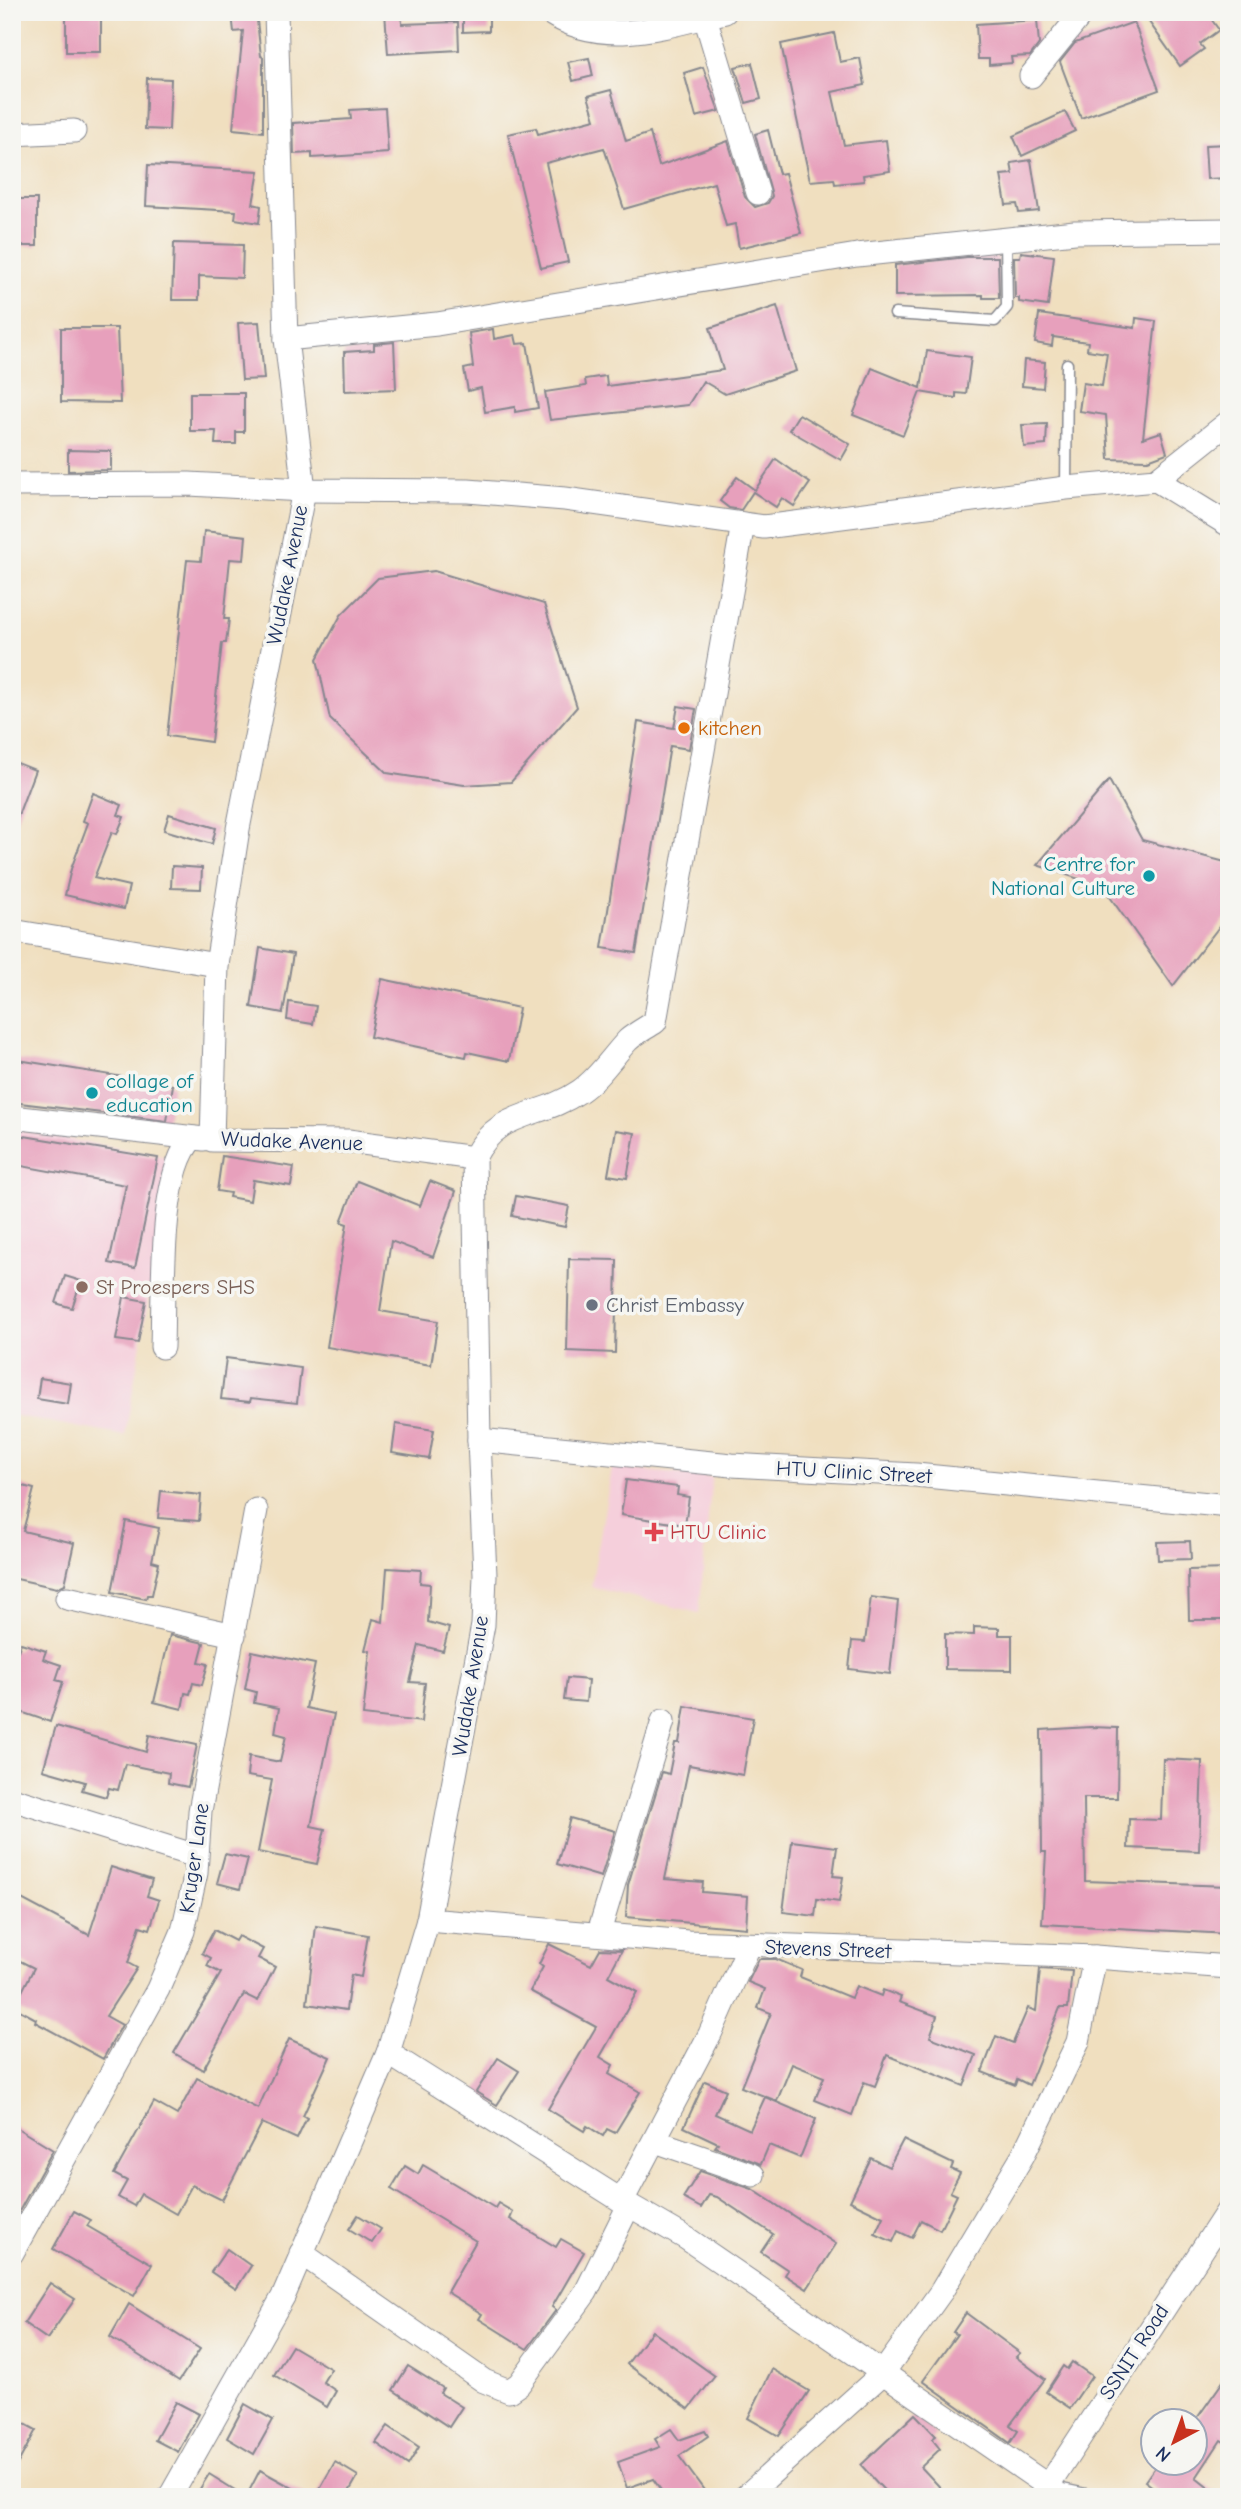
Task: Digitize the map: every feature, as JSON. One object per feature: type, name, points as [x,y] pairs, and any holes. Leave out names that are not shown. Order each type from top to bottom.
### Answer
[{"type":"street","name":"Wudake Avenue","points":[[170,2497],[284,2295],[388,2053],[428,1920],[483,1625],[485,1576],[479,1440],[474,1158],[348,1141],[202,1139],[217,965],[238,829],[304,490],[286,339],[276,12]]},
{"type":"street","points":[[548,12],[579,27],[612,33],[647,30],[715,15],[758,193]]},
{"type":"street","points":[[1031,76],[1083,12]]},
{"type":"street","points":[[12,134],[74,131]]},
{"type":"street","points":[[286,339],[437,324],[857,256],[1075,232],[1229,230]]},
{"type":"street","points":[[12,485],[189,484],[304,490],[468,491],[565,499],[743,524],[793,525],[1066,488],[1156,480],[1229,422]]},
{"type":"street","points":[[1156,480],[1229,525]]},
{"type":"street","points":[[474,1158],[493,1129],[507,1121],[548,1109],[580,1091],[631,1037],[655,1022],[743,524]]},
{"type":"street","points":[[12,932],[217,965]]},
{"type":"street","points":[[12,1117],[202,1139]]},
{"type":"street","points":[[162,1347],[167,1219],[177,1162],[184,1147],[202,1139]]},
{"type":"street","name":"HTU Clinic Street","points":[[479,1440],[732,1465],[916,1475],[1229,1506]]},
{"type":"street","name":"Kruger Lane","points":[[12,2253],[172,1962],[185,1920],[196,1856],[200,1811],[256,1510]]},
{"type":"street","points":[[67,1598],[234,1635]]},
{"type":"street","points":[[599,1932],[663,1721]]},
{"type":"street","points":[[12,1799],[196,1856]]},
{"type":"street","name":"Stevens Street","points":[[428,1920],[749,1945],[1095,1957],[1229,1967]]},
{"type":"street","points":[[301,2253],[484,2381],[509,2390],[519,2384],[570,2319],[655,2141],[710,2035],[749,1945]]},
{"type":"street","points":[[745,2497],[882,2374],[941,2292],[1023,2155],[1078,2042],[1095,1957]]},
{"type":"street","points":[[388,2053],[755,2283],[1044,2491]]},
{"type":"street","points":[[655,2141],[753,2175]]},
{"type":"street","name":"SSNIT Road","points":[[1044,2491],[1229,2208]]},
{"type":"lane","points":[[895,314],[996,321],[1007,307],[1006,239]]},
{"type":"lane","points":[[1066,488],[1067,364]]},
{"type":"lane","points":[[1044,2491],[1100,2497]]},
{"type":"shaded area","name":"St Proespers SHS","points":[[12,1129],[173,1158],[125,1436],[12,1415]]},
{"type":"shaded area","name":"HTU Clinic","points":[[612,1468],[712,1477],[699,1613],[591,1587]]},
{"type":"building","points":[[66,12],[101,12],[101,52],[66,52]]},
{"type":"building","points":[[256,12],[263,57],[263,132],[233,129],[243,31],[234,32],[232,14]]},
{"type":"building","points":[[385,12],[401,12],[402,24],[458,22],[459,50],[388,54]]},
{"type":"building","points":[[463,12],[489,12],[489,31],[463,32]]},
{"type":"building","points":[[1142,12],[1206,12],[1219,30],[1200,44],[1204,49],[1180,66]]},
{"type":"building","points":[[1037,20],[1039,44],[1030,56],[1011,57],[1012,63],[989,65],[989,59],[978,59],[976,24]]},
{"type":"building","points":[[1134,22],[1159,90],[1081,118],[1060,62],[1075,43]]},
{"type":"building","points":[[834,33],[840,62],[860,58],[865,85],[832,92],[844,145],[886,140],[890,171],[863,175],[864,181],[835,184],[834,179],[810,181],[781,44]]},
{"type":"building","points":[[589,58],[593,76],[573,81],[568,62]]},
{"type":"building","points":[[752,63],[761,99],[746,103],[735,67]]},
{"type":"building","points":[[703,67],[719,111],[696,117],[684,73]]},
{"type":"building","points":[[147,78],[171,79],[169,130],[145,129]]},
{"type":"building","points":[[611,90],[626,141],[650,133],[659,166],[728,141],[745,197],[755,207],[768,203],[772,196],[755,134],[768,130],[779,174],[785,173],[801,233],[739,248],[735,224],[726,226],[714,183],[624,209],[604,148],[546,163],[568,262],[541,268],[508,134],[536,128],[538,134],[595,119],[588,96]]},
{"type":"building","points":[[385,108],[388,153],[312,158],[312,153],[294,154],[293,123],[351,119],[350,110]]},
{"type":"building","points":[[1065,112],[1075,131],[1022,156],[1013,136]]},
{"type":"building","points":[[1229,144],[1229,178],[1207,179],[1205,145]]},
{"type":"building","points":[[1031,160],[1039,211],[1019,213],[1017,204],[1006,205],[1001,175],[1013,174],[1011,163]]},
{"type":"building","points":[[148,165],[259,171],[253,204],[261,206],[259,223],[235,219],[236,211],[146,206]]},
{"type":"building","points":[[18,199],[37,199],[37,246],[12,246],[12,208],[18,208]]},
{"type":"building","points":[[174,243],[243,245],[242,278],[199,276],[199,300],[172,300]]},
{"type":"building","points":[[1021,252],[1054,256],[1048,306],[1019,302],[1019,298],[1015,298],[1014,257],[1020,257]]},
{"type":"building","points":[[967,257],[998,257],[999,298],[983,298],[983,295],[895,296],[895,265]]},
{"type":"building","points":[[777,306],[796,371],[725,394],[703,381],[688,405],[550,420],[545,392],[586,386],[585,379],[606,376],[607,386],[723,370],[710,328]]},
{"type":"building","points":[[1039,314],[1135,328],[1136,318],[1156,321],[1143,438],[1161,432],[1167,453],[1148,460],[1109,459],[1106,415],[1079,411],[1083,383],[1102,386],[1107,353],[1087,350],[1088,342],[1053,337],[1052,346],[1035,343]]},
{"type":"building","points":[[259,322],[264,379],[242,380],[238,323]]},
{"type":"building","points":[[61,328],[117,328],[120,403],[61,402]]},
{"type":"building","points":[[493,329],[494,339],[515,335],[517,344],[527,343],[538,408],[515,412],[515,407],[485,412],[481,388],[468,391],[464,369],[473,367],[469,333]]},
{"type":"building","points":[[394,342],[396,389],[345,391],[344,352],[374,350],[374,344]]},
{"type":"building","points":[[927,351],[971,357],[966,394],[956,393],[956,398],[920,392],[903,435],[853,415],[872,368],[921,388]]},
{"type":"building","points":[[1024,360],[1045,362],[1043,388],[1022,386]]},
{"type":"building","points":[[190,393],[244,393],[244,432],[236,432],[236,444],[215,444],[216,431],[190,431]]},
{"type":"building","points":[[799,414],[850,444],[841,460],[789,430]]},
{"type":"building","points":[[1047,424],[1046,445],[1024,447],[1022,425]]},
{"type":"building","points":[[68,450],[111,451],[111,470],[68,471]]},
{"type":"building","points":[[776,459],[810,483],[794,506],[782,498],[776,507],[753,492],[741,510],[729,508],[720,501],[737,477],[755,490]]},
{"type":"building","points":[[204,531],[246,536],[244,560],[230,559],[224,619],[229,619],[226,643],[222,643],[211,742],[167,736],[187,560],[201,561]]},
{"type":"building","points":[[434,571],[544,604],[577,707],[511,782],[464,785],[387,773],[330,719],[317,659],[341,615],[378,578]]},
{"type":"building","points":[[678,706],[696,709],[689,749],[670,746],[636,953],[602,948],[638,722],[674,728]]},
{"type":"building","points":[[12,761],[35,770],[14,826],[12,826]]},
{"type":"building","name":"Centre for National Culture","points":[[1109,780],[1142,840],[1229,863],[1229,914],[1173,986],[1103,887],[1037,865]]},
{"type":"building","points":[[93,793],[122,805],[118,815],[124,817],[117,834],[112,832],[94,878],[129,886],[124,909],[65,895],[71,869],[88,823],[83,821]]},
{"type":"building","points":[[169,814],[216,828],[212,844],[164,830]]},
{"type":"building","points":[[172,866],[202,868],[201,889],[171,888]]},
{"type":"building","points":[[260,948],[293,954],[283,1013],[251,1007]]},
{"type":"building","points":[[382,979],[519,1008],[509,1061],[467,1052],[466,1057],[370,1037]]},
{"type":"building","points":[[289,1002],[316,1006],[313,1024],[287,1020]]},
{"type":"building","name":"collage of education","points":[[12,1059],[173,1085],[167,1121],[12,1102]]},
{"type":"building","points":[[616,1130],[635,1133],[627,1178],[608,1175]]},
{"type":"building","points":[[12,1134],[158,1158],[135,1268],[109,1263],[126,1185],[16,1165],[16,1160],[12,1159]]},
{"type":"building","points":[[222,1156],[294,1167],[291,1186],[253,1180],[250,1201],[229,1197],[230,1193],[217,1191]]},
{"type":"building","points":[[357,1181],[420,1206],[430,1181],[456,1191],[433,1257],[391,1241],[380,1311],[438,1321],[431,1365],[327,1347],[347,1224],[341,1222]]},
{"type":"building","points":[[516,1196],[569,1206],[565,1227],[512,1216]]},
{"type":"building","name":"Christ Embassy","points":[[569,1259],[617,1260],[615,1353],[567,1351]]},
{"type":"building","points":[[65,1276],[81,1281],[72,1308],[56,1303]]},
{"type":"building","points":[[124,1297],[146,1301],[138,1343],[116,1340]]},
{"type":"building","points":[[226,1358],[301,1368],[297,1403],[251,1398],[250,1402],[221,1399]]},
{"type":"building","points":[[40,1378],[71,1383],[68,1404],[37,1399]]},
{"type":"building","points":[[396,1424],[434,1430],[429,1459],[392,1453]]},
{"type":"building","points":[[626,1480],[678,1487],[677,1495],[689,1497],[685,1525],[621,1515]]},
{"type":"building","points":[[12,1483],[34,1489],[23,1531],[74,1543],[65,1584],[57,1588],[12,1578]]},
{"type":"building","points":[[161,1491],[201,1495],[199,1521],[158,1518]]},
{"type":"building","points":[[126,1521],[159,1528],[152,1561],[159,1563],[152,1595],[147,1595],[146,1599],[112,1592]]},
{"type":"building","points":[[1190,1541],[1191,1559],[1158,1560],[1157,1542]]},
{"type":"building","points":[[387,1568],[421,1570],[420,1583],[430,1584],[428,1622],[449,1628],[443,1651],[419,1645],[410,1682],[425,1683],[421,1722],[363,1715],[370,1651],[365,1650],[373,1619],[383,1622]]},
{"type":"building","points":[[1229,1569],[1229,1620],[1189,1620],[1188,1570]]},
{"type":"building","points":[[871,1597],[898,1601],[890,1674],[849,1669],[852,1641],[865,1642]]},
{"type":"building","points":[[974,1627],[999,1628],[999,1635],[1012,1635],[1012,1670],[945,1669],[945,1634],[974,1635]]},
{"type":"building","points":[[170,1635],[204,1643],[199,1662],[208,1664],[202,1685],[193,1683],[190,1694],[185,1693],[182,1709],[154,1702]]},
{"type":"building","points":[[21,1643],[46,1651],[43,1659],[61,1665],[56,1680],[63,1682],[50,1722],[12,1709],[12,1649],[18,1651]]},
{"type":"building","points":[[252,1651],[315,1664],[306,1708],[334,1714],[311,1826],[325,1829],[317,1864],[258,1852],[272,1780],[247,1776],[249,1756],[280,1762],[286,1736],[275,1733],[279,1708],[254,1703],[256,1692],[245,1689]]},
{"type":"building","points":[[567,1678],[588,1680],[586,1702],[564,1700]]},
{"type":"building","points":[[685,1706],[753,1718],[743,1775],[689,1765],[665,1879],[703,1882],[702,1892],[748,1896],[746,1928],[626,1917],[628,1885],[662,1772],[669,1774],[675,1743],[679,1743]]},
{"type":"building","points":[[56,1726],[146,1752],[149,1735],[197,1745],[188,1787],[168,1783],[169,1773],[125,1764],[118,1790],[109,1788],[106,1797],[82,1790],[85,1782],[43,1770]]},
{"type":"building","points":[[1118,1728],[1117,1798],[1084,1798],[1085,1881],[1229,1886],[1229,1934],[1042,1924],[1046,1852],[1042,1852],[1041,1730]]},
{"type":"building","points":[[1163,1759],[1202,1761],[1199,1851],[1128,1848],[1129,1819],[1161,1820]]},
{"type":"building","points":[[570,1818],[615,1831],[601,1877],[557,1864]]},
{"type":"building","points":[[792,1841],[837,1847],[833,1876],[843,1877],[839,1902],[817,1899],[815,1916],[783,1912]]},
{"type":"building","points":[[225,1854],[248,1859],[240,1889],[217,1883]]},
{"type":"building","points":[[111,1867],[152,1880],[147,1896],[159,1900],[150,1929],[140,1926],[128,1963],[137,1968],[106,2016],[122,2025],[103,2059],[35,2022],[36,2019],[14,2007],[34,1968],[12,1957],[12,1908],[18,1897],[89,1935]]},
{"type":"building","points":[[316,1926],[368,1935],[361,1977],[351,1975],[346,2010],[307,2004]]},
{"type":"building","points":[[214,1930],[235,1941],[238,1936],[263,1949],[258,1958],[275,1967],[258,2001],[244,1994],[203,2070],[174,2053],[221,1973],[207,1966],[211,1958],[202,1953]]},
{"type":"building","points":[[549,1944],[591,1965],[600,1949],[622,1950],[608,1976],[637,1992],[600,2057],[613,2065],[609,2074],[640,2092],[615,2133],[607,2129],[603,2136],[587,2126],[584,2131],[548,2109],[596,2027],[530,1991],[543,1967],[539,1964]]},
{"type":"building","points":[[759,1959],[776,1959],[802,1970],[800,1977],[851,1998],[856,1986],[881,1996],[883,1990],[901,1997],[899,2002],[937,2016],[930,2037],[976,2055],[964,2086],[887,2055],[875,2086],[864,2082],[852,2115],[815,2100],[824,2077],[792,2064],[777,2101],[741,2087],[771,2013],[758,2008],[765,1989],[748,1982]]},
{"type":"building","points":[[1040,1969],[1072,1971],[1068,2008],[1060,2008],[1029,2085],[1017,2079],[1015,2085],[982,2072],[996,2036],[1013,2043],[1028,2008],[1036,2011]]},
{"type":"building","points":[[289,2039],[330,2057],[303,2116],[307,2118],[297,2139],[262,2123],[222,2200],[192,2185],[176,2214],[141,2194],[134,2206],[118,2197],[127,2181],[114,2174],[154,2102],[177,2115],[197,2078],[258,2109]]},
{"type":"building","points":[[498,2058],[519,2071],[497,2105],[476,2092]]},
{"type":"building","points":[[705,2081],[726,2090],[715,2114],[750,2130],[765,2097],[816,2119],[800,2158],[769,2145],[761,2164],[715,2147],[718,2143],[684,2127]]},
{"type":"building","points":[[12,2125],[53,2150],[12,2224]]},
{"type":"building","points":[[903,2140],[953,2164],[951,2169],[960,2173],[950,2192],[957,2195],[940,2230],[921,2220],[912,2238],[898,2231],[893,2242],[875,2234],[883,2217],[850,2201],[871,2158],[889,2167]]},
{"type":"building","points":[[423,2165],[495,2208],[498,2203],[513,2212],[510,2219],[556,2247],[561,2239],[584,2252],[552,2307],[556,2310],[527,2349],[479,2319],[482,2314],[447,2292],[476,2241],[391,2189],[405,2166],[418,2174]]},
{"type":"building","points":[[700,2171],[752,2189],[836,2244],[807,2289],[785,2275],[788,2270],[761,2252],[773,2234],[717,2197],[709,2195],[701,2208],[683,2198]]},
{"type":"building","points":[[74,2211],[91,2220],[87,2226],[152,2264],[134,2296],[53,2249]]},
{"type":"building","points":[[358,2215],[381,2229],[372,2243],[349,2229]]},
{"type":"building","points":[[227,2249],[251,2266],[236,2289],[211,2272]]},
{"type":"building","points":[[50,2283],[75,2299],[47,2339],[24,2323]]},
{"type":"building","points":[[129,2304],[200,2349],[179,2381],[110,2337]]},
{"type":"building","points":[[966,2313],[1020,2353],[1016,2357],[1045,2379],[1010,2425],[1018,2431],[1010,2443],[923,2381],[957,2334],[953,2332]]},
{"type":"building","points":[[652,2331],[715,2376],[689,2409],[627,2364]]},
{"type":"building","points":[[292,2346],[331,2369],[323,2382],[336,2391],[327,2407],[274,2375]]},
{"type":"building","points":[[1072,2362],[1092,2376],[1070,2408],[1046,2392],[1063,2366],[1067,2369]]},
{"type":"building","points":[[408,2366],[443,2388],[440,2393],[462,2407],[449,2427],[393,2390]]},
{"type":"building","points":[[772,2369],[809,2391],[779,2436],[748,2418]]},
{"type":"building","points":[[1229,2373],[1229,2445],[1221,2440],[1210,2457],[1210,2408],[1204,2408]]},
{"type":"building","points":[[176,2402],[199,2414],[178,2452],[155,2440]]},
{"type":"building","points":[[245,2404],[273,2420],[254,2454],[227,2438]]},
{"type":"building","points":[[915,2414],[936,2436],[932,2439],[940,2449],[921,2467],[949,2497],[890,2497],[861,2465]]},
{"type":"building","points":[[12,2417],[36,2430],[12,2474]]},
{"type":"building","points":[[388,2426],[419,2447],[408,2465],[376,2443]]},
{"type":"building","points":[[671,2429],[679,2440],[705,2431],[708,2436],[679,2456],[709,2497],[666,2497],[653,2479],[627,2488],[618,2462],[660,2447],[655,2439]]},
{"type":"building","points":[[335,2462],[358,2476],[346,2497],[315,2497]]},
{"type":"building","points":[[260,2470],[309,2497],[246,2497]]},
{"type":"building","points":[[209,2474],[246,2497],[195,2497]]},
{"type":"building","points":[[1147,2478],[1196,2478],[1220,2497],[1166,2497],[1145,2481]]},
{"type":"place","name":"kitchen","points":[[684,728]]},
{"type":"place","name":"Centre for National Culture","points":[[1149,876]]},
{"type":"place","name":"collage of education","points":[[92,1093]]},
{"type":"place","name":"St Proespers SHS","points":[[82,1287]]},
{"type":"place","name":"Christ Embassy","points":[[592,1305]]},
{"type":"place","name":"HTU Clinic","points":[[654,1532]]}]
